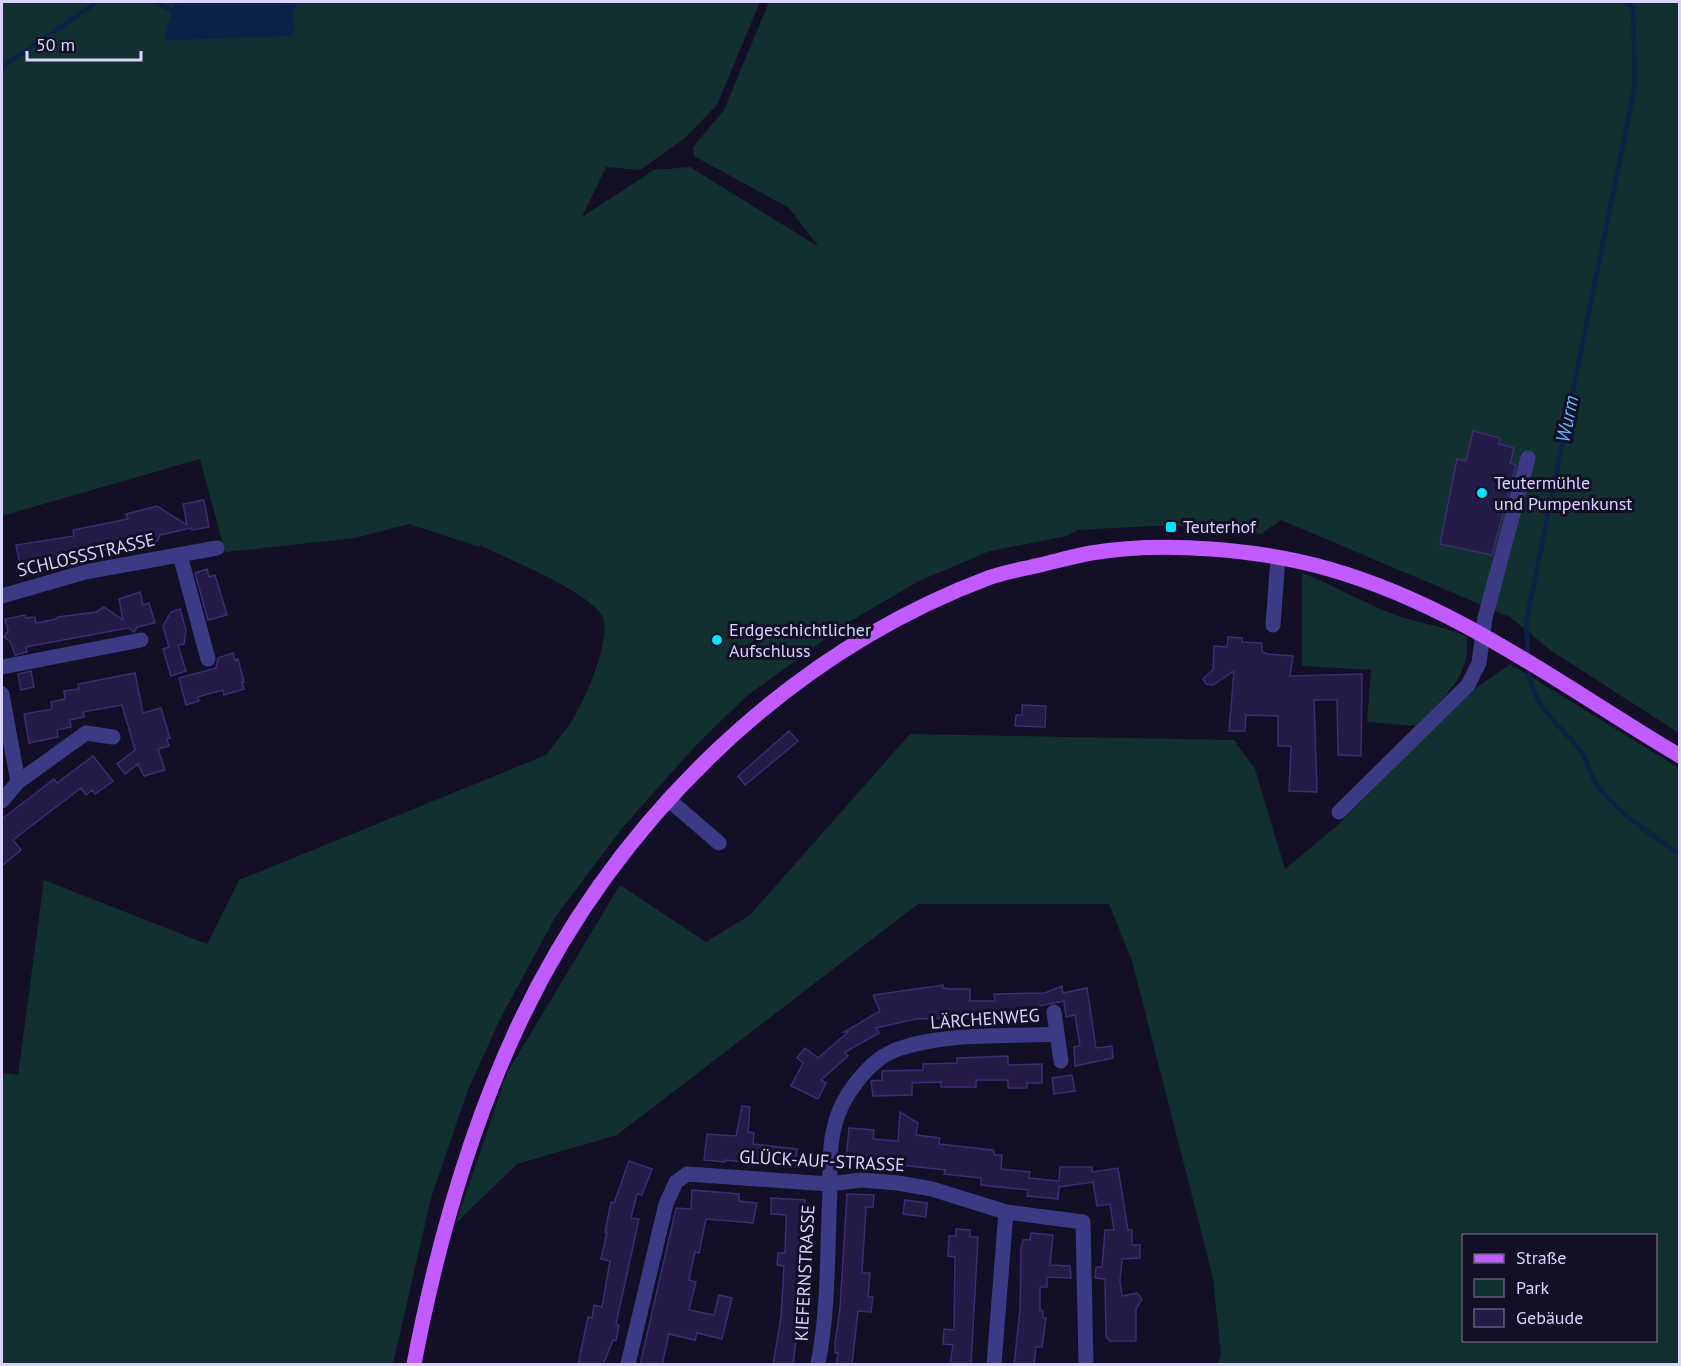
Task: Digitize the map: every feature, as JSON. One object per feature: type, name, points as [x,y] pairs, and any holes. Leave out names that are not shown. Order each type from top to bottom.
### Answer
[{"type":"main road","points":[[414,1365],[434,1270],[458,1182],[484,1107],[518,1025],[584,909],[669,800],[725,743],[825,663],[892,622],[992,576],[1094,552],[1211,548],[1278,558],[1327,569],[1365,581],[1412,600],[1488,637],[1680,756]]},
{"type":"street","points":[[1339,812],[1468,685],[1488,637],[1528,458]]},
{"type":"street","name":"SCHLOSSSTRASSE","points":[[2,596],[85,572],[217,548]]},
{"type":"street","name":"SCHLOSSSTRASSE","points":[[180,555],[208,659]]},
{"type":"street","points":[[1274,625],[1278,558]]},
{"type":"street","points":[[2,667],[141,640]]},
{"type":"street","points":[[2,694],[18,782]]},
{"type":"street","points":[[2,801],[18,782],[86,733],[113,737]]},
{"type":"street","points":[[669,800],[719,843]]},
{"type":"street","name":"LÄRCHENWEG","points":[[1054,1012],[1061,1061]]},
{"type":"street","name":"LÄRCHENWEG","points":[[830,1184],[834,1126],[845,1099],[879,1060],[896,1049],[942,1040],[1057,1034]]},
{"type":"street","name":"GLÜCK-AUF-STRASSE","points":[[628,1365],[654,1245],[666,1204],[676,1182],[687,1174],[830,1184],[861,1180],[898,1183],[932,1188],[1006,1212],[1083,1222],[1086,1365]]},
{"type":"street","name":"KIEFERNSTRASSE","points":[[818,1365],[826,1292],[830,1184]]},
{"type":"street","points":[[994,1365],[1006,1212]]},
{"type":"green space","points":[[2,2],[760,2],[717,105],[685,138],[640,170],[606,167],[582,217],[654,170],[690,167],[819,247],[789,208],[694,156],[693,147],[724,110],[769,2],[1679,2],[1679,733],[1550,650],[1510,617],[1281,520],[1261,534],[1204,526],[1078,530],[1067,536],[990,551],[919,581],[849,622],[748,695],[699,742],[623,827],[556,916],[500,1019],[468,1090],[431,1198],[393,1364],[2,1364],[2,1073],[18,1075],[44,880],[207,944],[239,880],[546,755],[571,722],[593,676],[602,647],[604,622],[601,614],[592,604],[579,595],[481,546],[481,543],[480,547],[409,524],[355,538],[225,552],[200,459],[2,516]]},
{"type":"green space","points":[[1302,573],[1392,613],[1451,630],[1466,637],[1465,664],[1460,676],[1453,687],[1416,726],[1367,722],[1371,670],[1302,666]]},
{"type":"green space","points":[[1510,664],[1679,768],[1679,1364],[1218,1364],[1221,1356],[1213,1278],[1132,961],[1109,904],[918,904],[617,1135],[517,1164],[456,1223],[507,1073],[620,885],[706,942],[750,915],[910,734],[1234,740],[1255,769],[1285,869],[1338,825],[1462,698]]},
{"type":"water","points":[[175,2],[291,2],[295,31],[291,36],[167,40],[164,35]]},
{"type":"building","name":"Teutermühle und Pumpenkunst","points":[[1473,431],[1500,438],[1499,444],[1514,448],[1510,463],[1516,465],[1492,555],[1440,544],[1457,459],[1466,461]]},
{"type":"building","points":[[204,500],[209,527],[192,530],[191,528],[160,535],[157,541],[151,542],[146,539],[61,560],[20,566],[16,545],[74,536],[73,530],[128,519],[126,514],[157,506],[187,525],[183,504]]},
{"type":"building","points":[[207,569],[209,577],[215,575],[227,615],[208,620],[195,573]]},
{"type":"building","points":[[140,592],[143,605],[149,603],[155,623],[137,627],[134,632],[128,628],[26,647],[27,652],[15,655],[10,641],[4,637],[8,631],[5,619],[25,615],[26,618],[35,617],[36,623],[58,617],[96,612],[104,607],[123,620],[119,599]]},
{"type":"building","points":[[180,609],[186,630],[184,644],[178,645],[186,671],[171,676],[163,649],[169,647],[163,626],[171,612]]},
{"type":"building","points":[[1228,637],[1242,638],[1242,642],[1262,643],[1262,652],[1268,654],[1293,656],[1290,676],[1362,674],[1361,756],[1338,755],[1337,700],[1314,700],[1317,792],[1289,791],[1291,746],[1278,746],[1278,716],[1246,715],[1245,731],[1229,731],[1234,671],[1213,685],[1206,684],[1203,679],[1213,670],[1214,646],[1227,647]]},
{"type":"building","points":[[233,653],[235,660],[238,659],[244,689],[224,695],[223,690],[201,696],[198,697],[199,701],[186,705],[179,678],[216,668],[218,658]]},
{"type":"building","points":[[31,671],[34,687],[21,690],[18,674]]},
{"type":"building","points":[[135,673],[143,713],[161,708],[170,738],[167,739],[169,746],[158,749],[165,770],[144,776],[138,764],[125,774],[117,764],[135,750],[122,705],[83,712],[84,717],[70,720],[71,727],[57,730],[58,737],[29,743],[24,714],[52,709],[51,702],[65,699],[64,691],[79,689],[78,684]]},
{"type":"building","points":[[1022,705],[1046,706],[1045,727],[1015,726],[1016,715],[1022,715]]},
{"type":"building","points":[[789,731],[798,741],[745,785],[738,776]]},
{"type":"building","points":[[93,756],[113,781],[95,794],[92,790],[86,795],[81,788],[13,840],[21,850],[2,866],[2,819],[54,779],[57,783]]},
{"type":"building","points":[[943,985],[943,988],[970,989],[970,1001],[995,1001],[994,994],[1045,993],[1062,986],[1063,993],[1087,988],[1096,1048],[1112,1046],[1113,1058],[1075,1066],[1074,1047],[1080,1046],[1075,1015],[1066,1017],[1064,1001],[1035,1007],[1035,1012],[995,1012],[995,1017],[916,1019],[876,1028],[879,1033],[845,1052],[848,1056],[821,1080],[826,1083],[818,1099],[791,1086],[803,1063],[797,1058],[805,1048],[818,1058],[848,1032],[844,1032],[880,1011],[873,995]]},
{"type":"building","points":[[1008,1056],[1008,1065],[1042,1064],[1042,1083],[1027,1083],[1027,1088],[1008,1088],[1008,1080],[976,1080],[976,1087],[941,1087],[941,1082],[912,1083],[912,1095],[873,1096],[871,1081],[882,1080],[882,1071],[923,1070],[923,1064],[957,1063],[957,1058]]},
{"type":"building","points":[[1072,1075],[1075,1091],[1054,1094],[1052,1078]]},
{"type":"building","points":[[742,1106],[750,1107],[748,1132],[754,1133],[753,1144],[797,1149],[795,1167],[704,1160],[707,1134],[736,1136]]},
{"type":"building","points":[[900,1112],[918,1123],[916,1135],[940,1138],[939,1144],[993,1150],[995,1155],[1002,1155],[1001,1169],[1030,1172],[1029,1178],[1059,1181],[1060,1167],[1092,1167],[1092,1172],[1118,1168],[1128,1230],[1132,1230],[1132,1245],[1140,1245],[1140,1258],[1122,1259],[1120,1281],[1122,1296],[1137,1293],[1142,1299],[1136,1309],[1136,1341],[1110,1341],[1106,1337],[1105,1279],[1095,1278],[1096,1267],[1102,1267],[1105,1230],[1114,1230],[1110,1204],[1097,1206],[1093,1182],[1059,1187],[1058,1199],[1027,1196],[1028,1190],[981,1185],[981,1178],[944,1174],[945,1170],[846,1159],[849,1128],[874,1130],[873,1139],[898,1141]]},
{"type":"building","points":[[629,1161],[652,1169],[642,1195],[637,1194],[631,1218],[639,1219],[616,1324],[619,1325],[616,1341],[613,1340],[603,1365],[578,1365],[588,1317],[592,1318],[594,1305],[602,1307],[610,1261],[601,1259],[607,1232],[605,1232],[611,1202],[614,1203]]},
{"type":"building","points":[[692,1190],[739,1194],[739,1201],[757,1203],[753,1223],[706,1219],[699,1253],[695,1252],[689,1280],[696,1282],[689,1310],[714,1315],[719,1295],[732,1298],[722,1339],[697,1333],[695,1340],[669,1334],[662,1365],[640,1365],[676,1208],[691,1209]]},
{"type":"building","points":[[847,1194],[874,1195],[873,1207],[866,1207],[862,1273],[870,1273],[868,1297],[873,1297],[871,1312],[858,1311],[852,1365],[836,1365],[838,1353],[835,1353],[835,1343],[840,1308]]},
{"type":"building","points":[[771,1198],[805,1200],[804,1275],[793,1365],[773,1365],[781,1317],[784,1266],[777,1265],[778,1253],[785,1253],[786,1215],[771,1214]]},
{"type":"building","points":[[905,1200],[927,1203],[926,1217],[903,1214]]},
{"type":"building","points":[[956,1229],[970,1230],[970,1237],[978,1237],[971,1365],[950,1365],[953,1345],[943,1344],[944,1329],[954,1330],[955,1257],[948,1256],[949,1236],[956,1236]]},
{"type":"building","points":[[1031,1233],[1053,1235],[1050,1265],[1070,1266],[1071,1278],[1047,1277],[1047,1287],[1040,1287],[1040,1310],[1043,1311],[1043,1318],[1046,1318],[1042,1347],[1036,1347],[1034,1365],[1014,1365],[1020,1310],[1021,1249],[1023,1240],[1030,1240]]},
{"type":"waterway","points":[[2,67],[97,2]]},
{"type":"waterway","points":[[155,2],[172,11],[177,10]]},
{"type":"waterway","points":[[287,8],[293,8],[294,2]]},
{"type":"waterway","name":"Wurm","points":[[1528,656],[1526,623],[1635,85],[1633,8],[1625,2]]},
{"type":"waterway","name":"Wurm","points":[[1528,667],[1534,692],[1546,712],[1580,750],[1594,779],[1605,794],[1635,822],[1680,854]]},
{"type":"place","name":"Teutermühle und Pumpenkunst","points":[[1482,493]]},
{"type":"place","name":"Teuterhof","points":[[1171,527]]},
{"type":"place","name":"Erdgeschichtlicher Aufschluss","points":[[717,640]]}]
